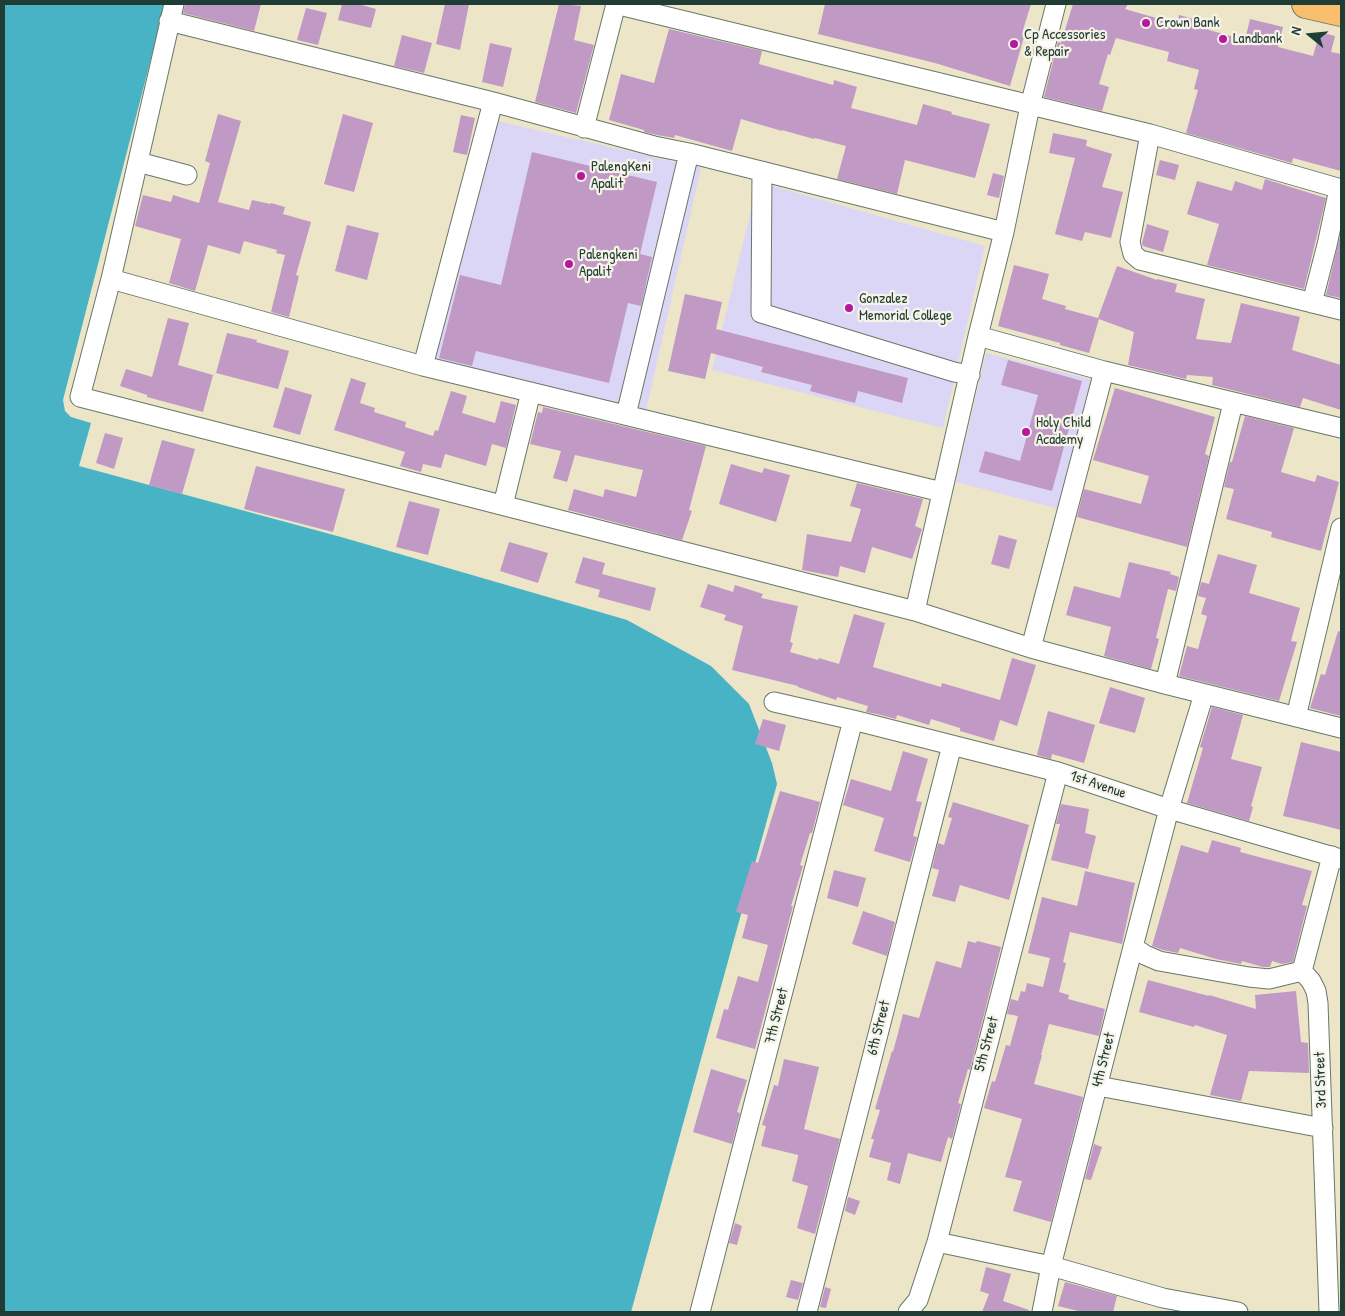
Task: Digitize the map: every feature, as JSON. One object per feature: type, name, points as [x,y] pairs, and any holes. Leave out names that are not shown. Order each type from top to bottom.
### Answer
[{"type":"highway","points":[[1306,4],[1341,12]]},
{"type":"street","points":[[584,128],[616,4],[1150,134],[1340,189],[1312,303]]},
{"type":"street","points":[[916,611],[978,336],[1004,232],[1030,106],[1056,4]]},
{"type":"street","points":[[1004,232],[584,128],[171,12],[111,279],[80,397],[916,611],[1031,648],[1341,728]]},
{"type":"street","points":[[423,366],[493,102]]},
{"type":"street","points":[[1150,134],[1130,242],[1133,254],[1140,260],[1341,310]]},
{"type":"street","points":[[626,415],[689,153]]},
{"type":"street","points":[[138,162],[187,175]]},
{"type":"street","points":[[762,171],[761,313],[954,372],[970,375]]},
{"type":"street","points":[[111,279],[423,366],[942,492]]},
{"type":"street","points":[[978,336],[1104,371],[1341,428]]},
{"type":"street","points":[[1031,648],[1104,371]]},
{"type":"street","points":[[503,505],[531,392]]},
{"type":"street","points":[[1165,684],[1233,403]]},
{"type":"street","points":[[1296,717],[1341,528]]},
{"type":"street","name":"4th Street","points":[[1042,1312],[1051,1266],[1169,809],[1204,694]]},
{"type":"street","name":"1st Avenue","points":[[774,702],[1058,772],[1169,809],[1337,858]]},
{"type":"street","name":"7th Street","points":[[692,1312],[853,720]]},
{"type":"street","name":"6th Street","points":[[807,1312],[952,745]]},
{"type":"street","name":"5th Street","points":[[908,1312],[918,1300],[937,1242],[1058,772]]},
{"type":"street","points":[[1133,948],[1159,961],[1249,977],[1269,979],[1302,971],[1337,858]]},
{"type":"street","name":"3rd Street","points":[[1302,971],[1311,981],[1316,991],[1318,1003],[1329,1312]]},
{"type":"street","points":[[1098,1086],[1323,1128]]},
{"type":"street","points":[[937,1242],[1051,1266],[1163,1298],[1238,1312]]},
{"type":"shaded area","name":"Palengkeni Apalit","points":[[497,121],[701,168],[646,411],[433,361]]},
{"type":"shaded area","name":"Gonzalez Memorial College","points":[[758,182],[985,246],[943,428],[712,370]]},
{"type":"shaded area","name":"Holy Child Academy","points":[[986,353],[1098,381],[1063,510],[956,482]]},
{"type":"water","points":[[4,4],[165,4],[63,400],[65,411],[71,417],[91,423],[79,466],[341,537],[627,620],[711,666],[749,704],[772,763],[777,784],[631,1312],[4,1312]]},
{"type":"building","points":[[185,4],[261,4],[254,31],[183,13]]},
{"type":"building","points":[[342,4],[358,4],[376,9],[371,28],[338,20]]},
{"type":"building","points":[[445,4],[469,4],[460,50],[436,44]]},
{"type":"building","points":[[559,4],[581,6],[574,40],[594,45],[576,113],[535,102]]},
{"type":"building","points":[[825,4],[1031,4],[1023,30],[1026,30],[1010,86],[935,63],[818,34]]},
{"type":"building","points":[[1073,4],[1128,4],[1125,9],[1177,24],[1179,15],[1210,24],[1209,30],[1245,40],[1250,19],[1283,27],[1278,47],[1313,56],[1320,32],[1335,36],[1331,52],[1341,54],[1341,171],[1293,158],[1292,163],[1186,133],[1198,90],[1194,89],[1199,70],[1167,61],[1169,52],[1116,38],[1110,55],[1108,54],[1099,84],[1109,87],[1102,111],[1044,97],[1058,42],[1061,43]]},
{"type":"building","points":[[306,8],[327,13],[318,45],[297,40]]},
{"type":"building","points":[[669,29],[762,51],[759,64],[833,85],[834,80],[857,87],[851,108],[917,125],[923,104],[952,112],[951,114],[990,124],[975,178],[905,160],[897,194],[837,179],[846,146],[815,138],[741,119],[732,151],[675,135],[674,138],[644,132],[644,130],[609,120],[621,74],[654,83]]},
{"type":"building","points":[[402,35],[432,43],[424,73],[394,66]]},
{"type":"building","points":[[490,43],[512,48],[503,87],[482,82]]},
{"type":"building","points":[[218,114],[241,121],[218,202],[249,210],[252,200],[271,203],[285,207],[283,214],[311,222],[296,275],[299,276],[289,317],[271,312],[285,255],[276,253],[277,250],[244,241],[240,254],[208,245],[195,291],[169,283],[181,239],[135,226],[143,195],[171,202],[173,195],[199,203],[210,163],[205,161]]},
{"type":"building","points":[[343,114],[373,123],[354,192],[324,184]]},
{"type":"building","points":[[461,115],[475,118],[467,155],[453,152]]},
{"type":"building","points":[[1053,133],[1087,140],[1086,146],[1112,154],[1102,187],[1123,192],[1111,238],[1085,232],[1082,241],[1055,234],[1075,158],[1049,153]]},
{"type":"building","points":[[532,152],[657,182],[640,254],[652,257],[641,306],[628,303],[609,383],[476,351],[472,366],[439,358],[460,275],[501,285]]},
{"type":"building","points":[[1160,160],[1179,165],[1175,180],[1156,175]]},
{"type":"building","points":[[993,173],[1004,176],[999,198],[987,195]]},
{"type":"building","points":[[1265,179],[1326,198],[1304,289],[1207,265],[1219,224],[1187,214],[1197,181],[1232,191],[1235,181],[1262,190]]},
{"type":"building","points":[[1147,224],[1169,231],[1163,252],[1143,246],[1142,243]]},
{"type":"building","points":[[347,225],[379,233],[367,280],[335,271]]},
{"type":"building","points":[[1341,232],[1341,298],[1326,295]]},
{"type":"building","points":[[1014,265],[1049,274],[1042,299],[1066,306],[1065,309],[1098,318],[1117,266],[1157,280],[1177,284],[1175,292],[1205,299],[1196,339],[1231,343],[1241,303],[1300,317],[1292,350],[1341,365],[1341,410],[1303,398],[1300,407],[1212,385],[1213,377],[1187,375],[1186,379],[1128,365],[1134,332],[1099,319],[1089,353],[998,326]]},
{"type":"building","points":[[685,294],[722,302],[716,329],[908,378],[902,403],[858,391],[855,403],[810,391],[812,385],[761,372],[763,367],[711,353],[705,379],[668,371]]},
{"type":"building","points":[[168,318],[189,323],[178,365],[213,375],[203,412],[147,397],[147,395],[120,386],[126,369],[152,377]]},
{"type":"building","points":[[227,333],[257,340],[256,342],[289,351],[278,389],[216,373]]},
{"type":"building","points":[[1008,360],[1082,381],[1052,491],[979,472],[985,451],[1020,461],[1038,395],[1001,385]]},
{"type":"building","points":[[351,378],[366,383],[360,403],[375,408],[374,412],[406,422],[405,427],[433,436],[435,430],[438,431],[451,391],[467,396],[462,413],[495,423],[501,401],[516,405],[506,448],[492,444],[486,466],[445,454],[441,468],[423,464],[421,472],[400,466],[405,452],[334,430]]},
{"type":"building","points":[[285,387],[312,395],[300,435],[273,427]]},
{"type":"building","points":[[1115,388],[1215,417],[1205,454],[1209,456],[1187,547],[1077,517],[1084,489],[1141,504],[1149,476],[1093,460]]},
{"type":"building","points":[[543,407],[706,446],[689,510],[692,511],[682,540],[568,510],[574,489],[603,497],[605,489],[636,497],[643,470],[575,455],[567,482],[553,478],[561,451],[530,444],[538,412],[542,413]]},
{"type":"building","points":[[1245,416],[1294,428],[1281,472],[1315,482],[1317,475],[1339,482],[1321,551],[1271,537],[1272,532],[1226,519],[1234,489],[1224,487]]},
{"type":"building","points":[[105,433],[123,438],[114,469],[96,463]]},
{"type":"building","points":[[162,440],[195,449],[182,494],[149,485]]},
{"type":"building","points":[[731,464],[762,473],[764,468],[790,475],[776,522],[719,504]]},
{"type":"building","points":[[256,466],[345,489],[333,532],[244,509]]},
{"type":"building","points":[[857,483],[923,499],[915,526],[922,529],[912,559],[872,547],[865,573],[840,566],[838,577],[802,570],[807,534],[851,542],[861,509],[850,506]]},
{"type":"building","points":[[409,501],[440,509],[428,555],[396,547]]},
{"type":"building","points":[[999,535],[1017,540],[1009,569],[991,564]]},
{"type":"building","points":[[509,542],[548,553],[538,583],[500,571]]},
{"type":"building","points":[[1218,554],[1257,565],[1249,593],[1300,608],[1291,641],[1297,642],[1279,701],[1179,676],[1187,646],[1198,649],[1207,616],[1201,614],[1206,598],[1198,596],[1201,582],[1209,584]]},
{"type":"building","points":[[583,557],[605,563],[602,574],[656,588],[650,611],[598,597],[600,590],[575,583]]},
{"type":"building","points":[[1129,562],[1171,572],[1170,574],[1179,577],[1176,591],[1168,589],[1156,638],[1159,639],[1151,669],[1104,656],[1111,627],[1066,615],[1074,586],[1120,598]]},
{"type":"building","points":[[708,584],[733,592],[735,585],[763,594],[761,598],[798,606],[790,642],[793,643],[790,652],[818,660],[819,658],[839,664],[854,614],[885,623],[873,667],[941,687],[942,683],[1000,700],[1012,658],[1036,665],[1017,726],[1000,720],[994,741],[960,731],[960,728],[931,719],[929,725],[897,715],[896,719],[866,712],[868,706],[837,697],[836,700],[798,686],[732,670],[743,626],[724,620],[726,615],[700,607]]},
{"type":"building","points":[[1338,631],[1341,632],[1341,716],[1310,708],[1321,674],[1325,675]]},
{"type":"building","points":[[1110,687],[1145,698],[1135,733],[1099,723]]},
{"type":"building","points":[[1212,707],[1243,715],[1231,759],[1262,767],[1251,806],[1253,807],[1249,821],[1187,803],[1203,748],[1200,747]]},
{"type":"building","points":[[1048,711],[1095,725],[1084,763],[1052,754],[1051,759],[1037,755]]},
{"type":"building","points":[[763,719],[786,725],[779,751],[755,744]]},
{"type":"building","points":[[1301,742],[1341,752],[1341,830],[1283,816]]},
{"type":"building","points":[[903,751],[928,759],[916,801],[922,802],[913,836],[917,837],[910,862],[874,851],[884,818],[843,805],[851,779],[891,791]]},
{"type":"building","points":[[780,791],[820,802],[812,833],[810,833],[800,865],[803,866],[755,1049],[716,1038],[724,1009],[728,1010],[738,976],[758,982],[768,945],[742,938],[748,915],[736,912],[752,861],[758,863]]},
{"type":"building","points":[[953,802],[1029,825],[1009,900],[960,885],[955,902],[932,896],[939,870],[932,868],[938,843],[944,845],[952,818],[948,817]]},
{"type":"building","points":[[1061,804],[1089,809],[1085,833],[1096,836],[1088,869],[1051,860],[1060,824],[1056,824]]},
{"type":"building","points":[[1212,840],[1241,848],[1240,852],[1312,871],[1302,905],[1307,906],[1293,962],[1282,964],[1272,961],[1270,967],[1263,967],[1242,961],[1241,964],[1216,959],[1180,948],[1178,953],[1152,946],[1181,845],[1208,853]]},
{"type":"building","points":[[834,870],[866,878],[858,907],[827,898]]},
{"type":"building","points":[[1085,871],[1135,883],[1122,944],[1070,932],[1063,962],[1066,963],[1059,992],[1069,995],[1068,999],[1105,1009],[1099,1036],[1049,1024],[1041,1055],[1034,1084],[1083,1097],[1051,1222],[1013,1211],[1022,1181],[1005,1177],[1022,1119],[984,1108],[992,1081],[995,1082],[1006,1045],[1010,1046],[1018,1016],[1007,1014],[1011,999],[1018,1001],[1021,991],[1025,992],[1027,983],[1043,987],[1050,958],[1028,953],[1042,897],[1077,906]]},
{"type":"building","points":[[863,911],[895,922],[887,956],[852,944]]},
{"type":"building","points":[[968,941],[976,943],[977,941],[1001,947],[970,1070],[968,1069],[958,1103],[961,1104],[952,1139],[948,1137],[941,1162],[908,1153],[900,1184],[887,1180],[891,1163],[869,1157],[874,1139],[871,1139],[880,1110],[875,1109],[903,1014],[919,1018],[936,961],[961,968]]},
{"type":"building","points":[[1148,980],[1256,1009],[1255,995],[1296,991],[1301,1042],[1308,1043],[1309,1073],[1249,1071],[1241,1101],[1210,1095],[1227,1035],[1195,1025],[1194,1027],[1139,1012]]},
{"type":"building","points":[[784,1059],[819,1067],[804,1129],[840,1139],[815,1234],[797,1228],[808,1186],[792,1181],[798,1155],[761,1146],[766,1126],[762,1125],[774,1085],[778,1086]]},
{"type":"building","points":[[711,1069],[747,1080],[737,1112],[740,1113],[732,1144],[693,1132]]},
{"type":"building","points":[[1094,1144],[1102,1147],[1091,1180],[1085,1179]]},
{"type":"building","points":[[848,1197],[860,1201],[855,1215],[845,1211]]},
{"type":"building","points":[[735,1223],[742,1226],[737,1245],[729,1243]]},
{"type":"building","points":[[986,1267],[1011,1274],[1003,1301],[1029,1310],[1028,1312],[982,1312],[989,1294],[980,1291]]},
{"type":"building","points":[[791,1280],[803,1283],[798,1300],[786,1297]]},
{"type":"building","points":[[1065,1282],[1117,1296],[1113,1312],[1082,1312],[1058,1306]]},
{"type":"building","points":[[825,1287],[831,1289],[826,1308],[820,1307]]},
{"type":"place","name":"Crown Bank","points":[[1146,23]]},
{"type":"place","name":"Landbank","points":[[1223,39]]},
{"type":"place","name":"Cp Accessories & Repair","points":[[1014,44]]},
{"type":"place","name":"PalengKeni Apalit","points":[[581,176]]},
{"type":"place","name":"Palengkeni Apalit","points":[[569,264]]},
{"type":"place","name":"Gonzalez Memorial College","points":[[849,308]]},
{"type":"place","name":"Holy Child Academy","points":[[1026,432]]}]
